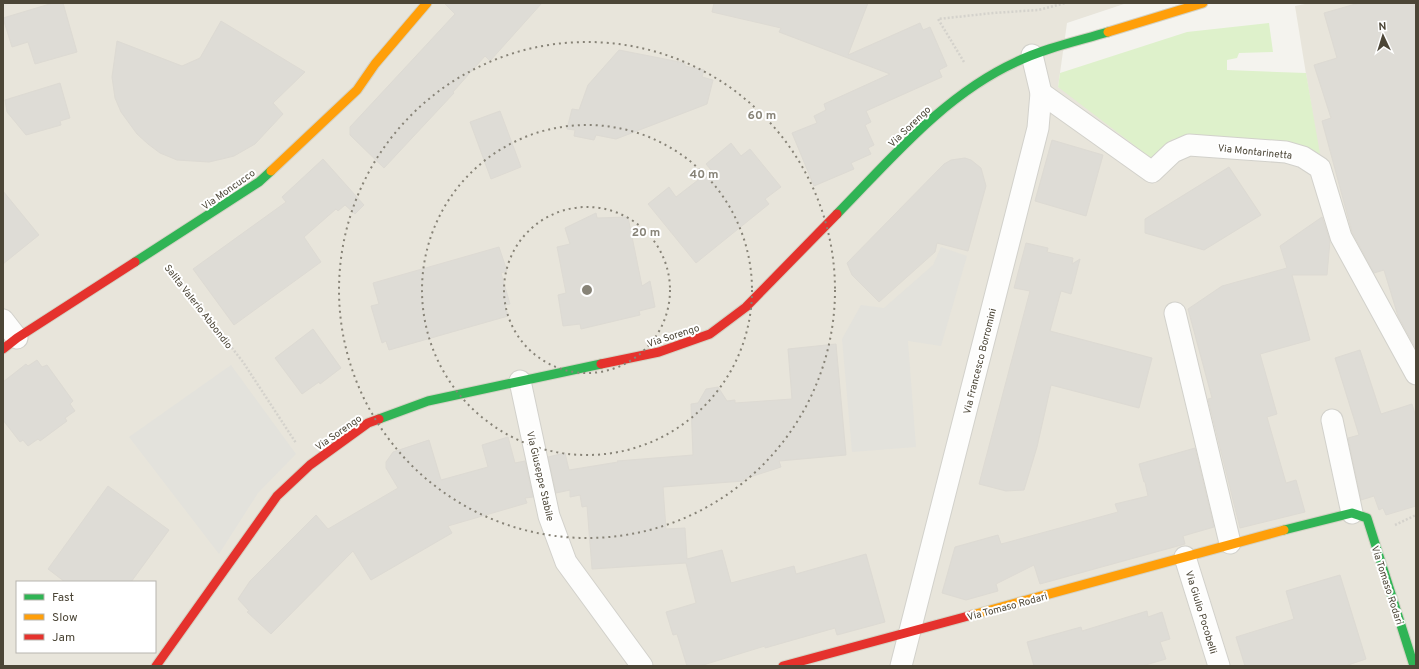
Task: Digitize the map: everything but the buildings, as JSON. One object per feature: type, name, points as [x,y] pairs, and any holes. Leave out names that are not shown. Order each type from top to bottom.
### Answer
[{"type":"street","name":"Via Moncucco","points":[[10,344],[259,182],[320,127],[361,86],[375,64],[427,3]]},
{"type":"street","name":"Via Sorengo","points":[[156,665],[277,496],[310,465],[368,424],[428,401],[659,352],[710,334],[746,307],[929,120],[983,78],[1011,62],[1203,3]]},
{"type":"street","name":"Via Francesco Borromini","points":[[901,666],[1038,128],[1041,93],[1032,55]]},
{"type":"street","name":"Via Montarinetta","points":[[1041,93],[1152,172],[1173,152],[1189,145],[1286,152],[1303,157],[1320,168],[1341,237],[1416,374]]},
{"type":"street","points":[[1175,313],[1230,543]]},
{"type":"street","points":[[3,320],[10,344]]},
{"type":"street","name":"Via Giuseppe Stabile","points":[[520,381],[549,516],[566,562],[642,666]]},
{"type":"street","points":[[1332,420],[1352,513]]},
{"type":"street","name":"Via Tomaso Rodari","points":[[783,666],[1185,557],[1230,543],[1352,513],[1367,518],[1414,666]]},
{"type":"street","name":"Via Giulio Pocobelli","points":[[1185,557],[1219,666]]},
{"type":"path","points":[[966,65],[938,19],[993,12],[1038,10],[1066,3]]},
{"type":"path","name":"Salita Valerio Abbondio","points":[[155,250],[243,362],[310,465]]},
{"type":"shaded area","points":[[3,3],[1127,3],[1067,23],[1058,87],[1172,139],[1205,137],[1283,145],[1319,154],[1295,6],[1310,3],[1416,3],[1416,666],[3,666]]},
{"type":"shaded area","points":[[941,247],[967,256],[941,346],[908,341],[916,447],[852,452],[842,339],[861,305],[884,308],[933,265]]},
{"type":"shaded area","points":[[231,365],[296,454],[258,493],[219,554],[129,437]]},
{"type":"green space","points":[[1269,23],[1273,52],[1239,53],[1237,58],[1227,60],[1227,70],[1306,73],[1320,154],[1283,146],[1246,141],[1172,139],[1155,161],[1058,87],[1060,73],[1187,32]]},
{"type":"traffic: fast","points":[[837,214],[920,129],[965,92],[990,76],[1027,57],[1108,32]]},
{"type":"traffic: fast","points":[[135,262],[259,182],[271,171]]},
{"type":"traffic: fast","points":[[379,419],[428,401],[601,364]]},
{"type":"traffic: fast","points":[[1284,530],[1352,513],[1367,518],[1414,666]]},
{"type":"traffic: slow","points":[[271,171],[357,90],[375,64],[427,3]]},
{"type":"traffic: slow","points":[[1108,32],[1203,3]]},
{"type":"traffic: slow","points":[[972,615],[1284,530]]},
{"type":"traffic: jam","points":[[601,364],[659,352],[710,334],[746,307],[837,214]]},
{"type":"traffic: jam","points":[[3,349],[17,338],[135,262]]},
{"type":"traffic: jam","points":[[156,666],[277,496],[310,465],[368,423],[379,419]]},
{"type":"traffic: jam","points":[[783,666],[972,615]]}]
